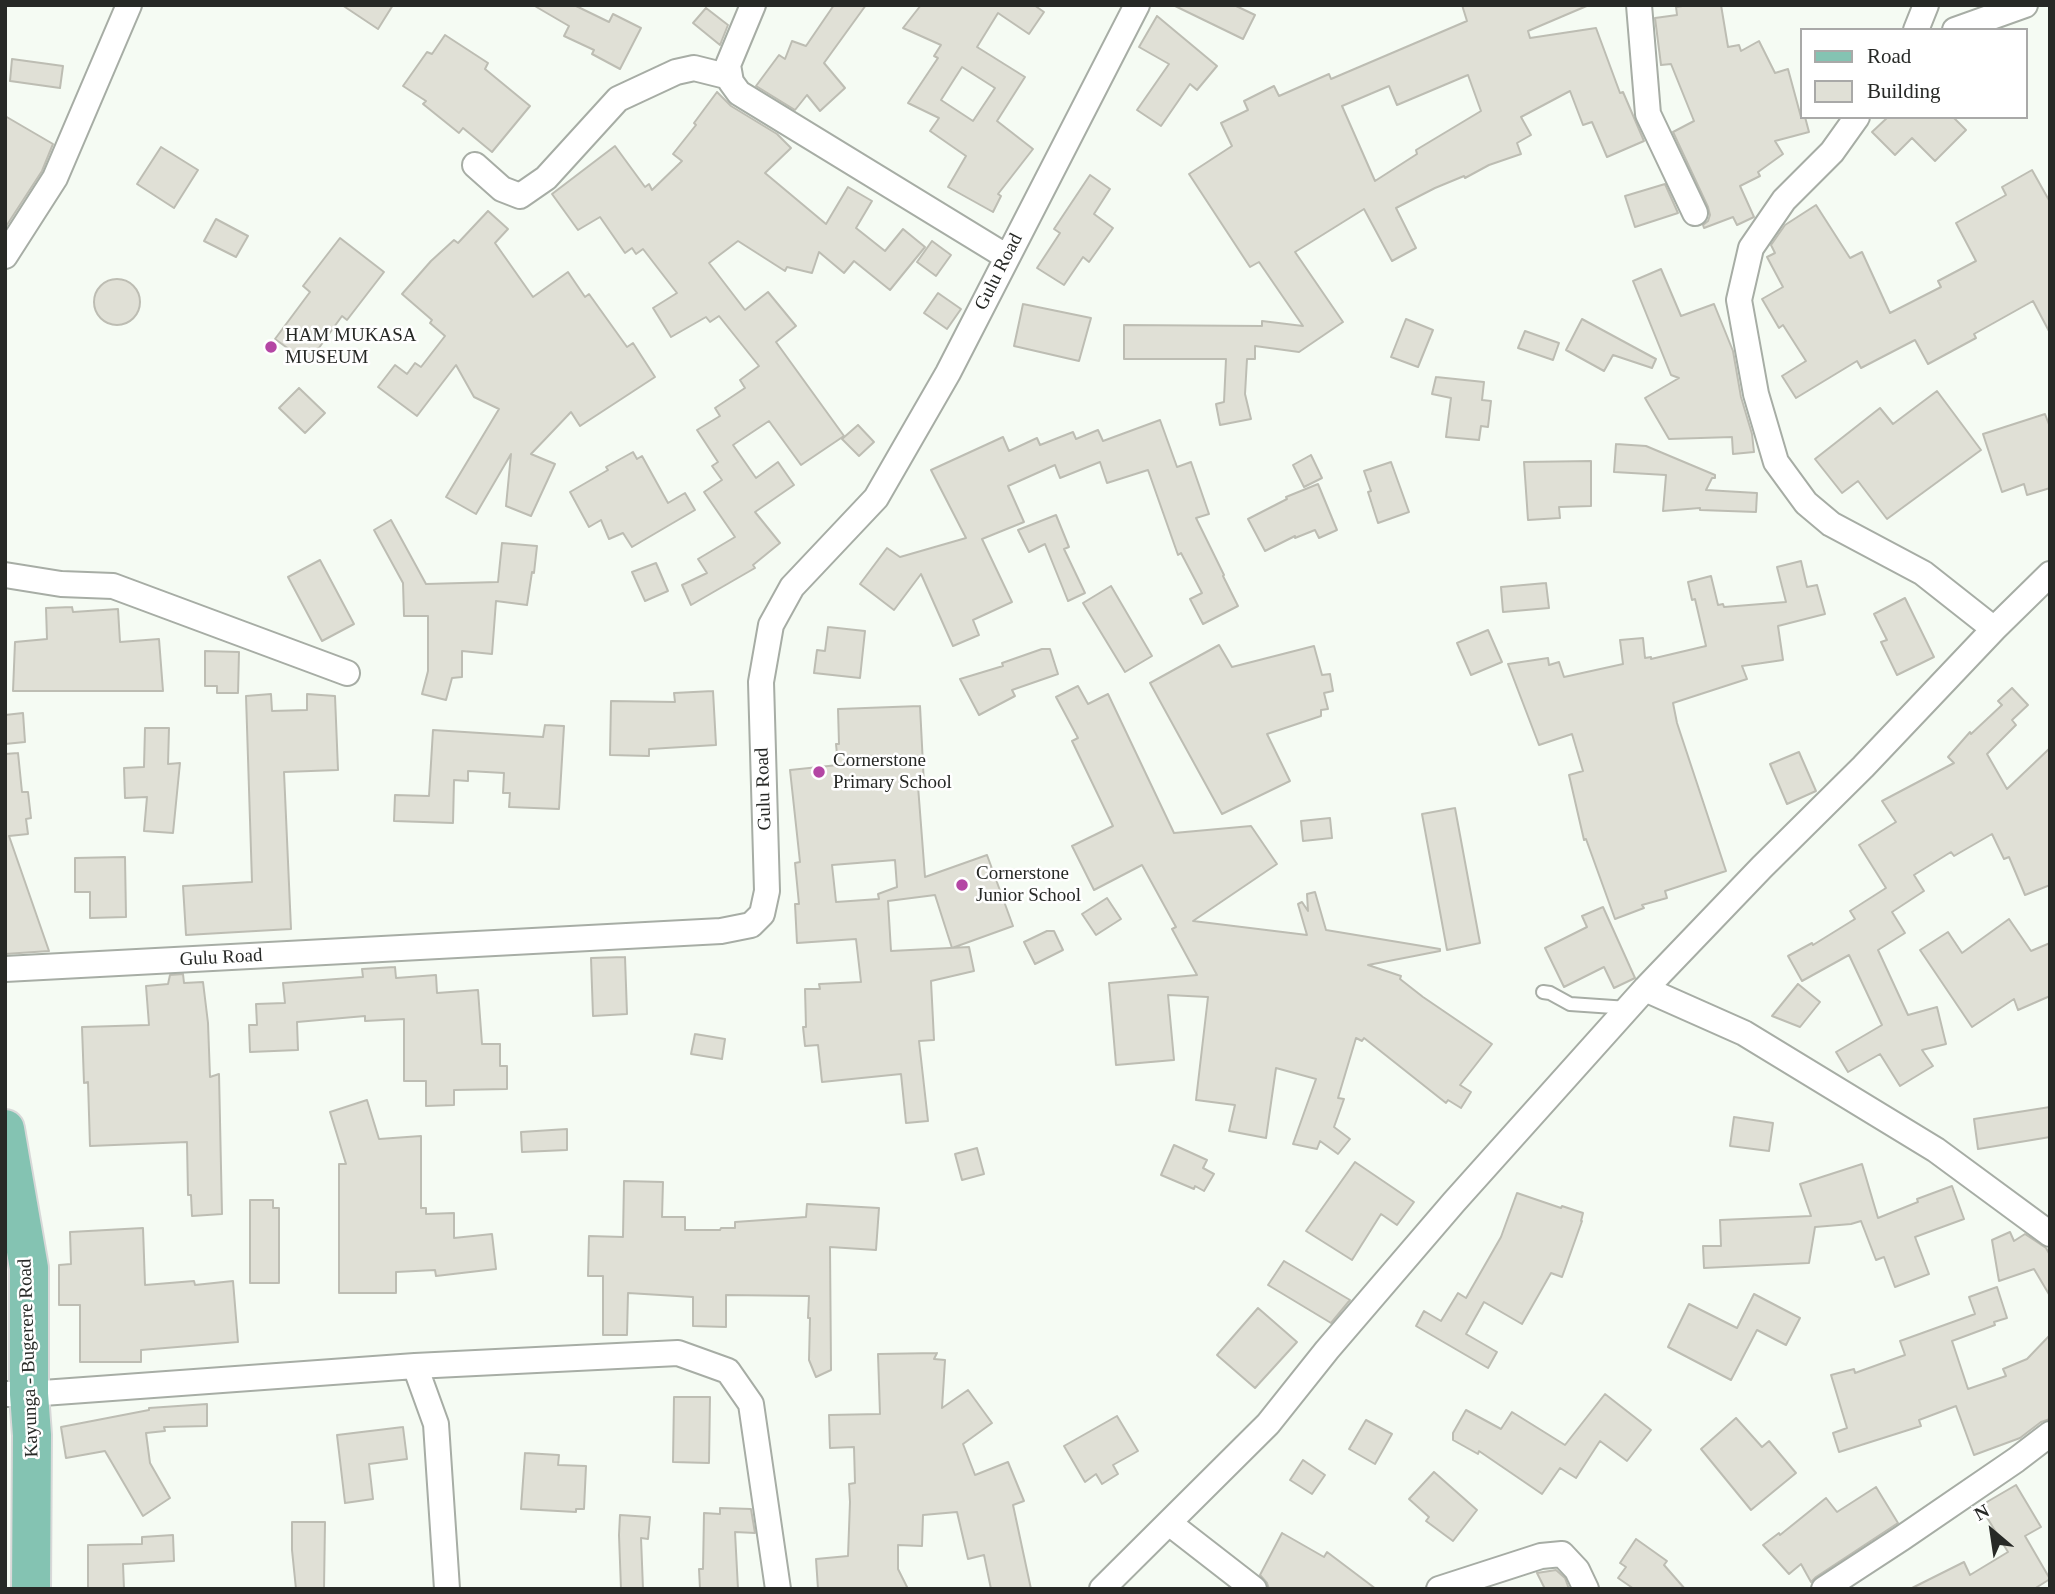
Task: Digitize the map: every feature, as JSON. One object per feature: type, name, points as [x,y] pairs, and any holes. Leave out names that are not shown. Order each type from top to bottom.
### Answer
[{"type":"main road","name":"Kayunga - Bugerere Road","points":[[5,1129],[29,1268],[17,1394],[33,1435],[31,1589]]},
{"type":"street","points":[[5,256],[55,178],[129,5]]},
{"type":"street","points":[[753,5],[727,65],[731,82],[739,93],[1007,257]]},
{"type":"street","name":"Gulu Road","points":[[5,970],[721,931],[751,925],[762,914],[767,891],[761,682],[771,625],[792,587],[876,498],[948,373],[1137,5]]},
{"type":"street","points":[[1639,5],[1648,114],[1695,213]]},
{"type":"street","points":[[1917,28],[1926,5]]},
{"type":"street","points":[[1961,28],[2025,5]]},
{"type":"street","points":[[475,165],[502,189],[520,196],[546,178],[618,99],[676,72],[694,68],[730,77]]},
{"type":"street","points":[[1856,119],[1832,152],[1784,200],[1751,248],[1739,300],[1756,394],[1776,462],[1806,503],[1831,524],[1923,573],[1994,629]]},
{"type":"street","points":[[1102,1589],[1268,1424],[1327,1350],[1454,1202],[1645,989],[2050,574]]},
{"type":"street","points":[[5,575],[61,584],[113,586],[347,673]]},
{"type":"street","points":[[1645,989],[1744,1033],[1936,1150],[2050,1234]]},
{"type":"street","points":[[17,1394],[415,1366],[678,1353],[728,1371],[751,1404],[778,1589]]},
{"type":"street","points":[[415,1366],[436,1424],[447,1589]]},
{"type":"street","points":[[1824,1589],[1993,1476],[2050,1434]]},
{"type":"street","points":[[1168,1523],[1254,1589]]},
{"type":"street","points":[[1439,1589],[1541,1556],[1562,1554],[1577,1570],[1586,1589]]},
{"type":"lane","points":[[1543,992],[1570,1004]]},
{"type":"lane","points":[[1554,1009],[1561,1004],[1628,1008]]},
{"type":"building","points":[[342,5],[393,5],[378,29]]},
{"type":"building","points":[[533,5],[574,5],[609,22],[613,14],[641,28],[620,69],[592,54],[594,50],[564,36],[569,26]]},
{"type":"building","points":[[834,5],[866,5],[824,63],[845,88],[820,111],[807,95],[795,110],[756,86],[779,55],[785,59],[792,41],[806,46]]},
{"type":"building","points":[[921,5],[1034,5],[1044,12],[1029,34],[998,13],[977,47],[1025,77],[997,121],[1033,149],[998,194],[1001,196],[993,212],[948,187],[966,156],[930,131],[939,118],[908,103],[938,58],[934,56],[941,45],[903,28]],"holes":[[[962,67],[995,88],[973,121],[941,100]]]},
{"type":"building","points":[[1173,5],[1234,5],[1255,15],[1243,39]]},
{"type":"building","points":[[1462,5],[1589,5],[1528,31],[1530,38],[1596,28],[1620,93],[1623,92],[1644,141],[1607,157],[1592,122],[1583,125],[1570,91],[1521,117],[1531,135],[1517,143],[1521,154],[1435,188],[1396,208],[1416,248],[1392,261],[1364,209],[1295,252],[1343,322],[1299,352],[1255,346],[1255,359],[1247,359],[1245,394],[1251,419],[1220,425],[1216,404],[1224,402],[1226,359],[1124,359],[1124,325],[1262,326],[1262,321],[1303,326],[1259,262],[1250,267],[1189,174],[1232,146],[1221,123],[1248,110],[1244,101],[1274,86],[1279,96],[1329,74],[1331,79],[1467,21]],"holes":[[[1468,75],[1481,111],[1416,150],[1417,154],[1375,181],[1342,106],[1389,86],[1397,105]]]},
{"type":"building","points":[[1721,5],[1728,47],[1739,45],[1741,51],[1759,41],[1775,73],[1788,69],[1800,119],[1806,119],[1809,132],[1775,141],[1783,154],[1758,172],[1760,176],[1740,186],[1754,217],[1737,225],[1733,217],[1704,228],[1703,225],[1710,215],[1708,207],[1673,132],[1694,121],[1671,64],[1661,65],[1655,18],[1677,15],[1676,7]]},
{"type":"building","points":[[706,8],[728,25],[720,45],[693,23]]},
{"type":"building","points":[[1157,16],[1217,66],[1197,90],[1190,84],[1161,126],[1137,110],[1169,64],[1139,47]]},
{"type":"building","points":[[445,35],[488,63],[485,69],[530,106],[492,152],[463,128],[459,133],[423,104],[426,101],[403,86],[427,52],[432,54]]},
{"type":"building","points":[[12,59],[63,66],[60,88],[10,81]]},
{"type":"building","points":[[717,92],[731,106],[777,134],[791,148],[765,173],[826,224],[848,187],[872,201],[856,228],[885,251],[903,229],[925,247],[890,290],[854,261],[844,273],[819,252],[812,273],[787,267],[785,271],[738,241],[709,263],[745,310],[768,292],[796,326],[776,342],[844,436],[801,465],[769,421],[733,445],[756,478],[778,462],[794,485],[755,512],[780,543],[753,565],[755,568],[691,605],[682,585],[707,573],[698,559],[735,537],[704,492],[722,480],[712,466],[718,462],[697,430],[720,416],[715,408],[745,388],[740,380],[759,366],[719,316],[710,322],[706,317],[671,337],[653,308],[677,293],[643,249],[636,254],[632,248],[625,253],[600,217],[578,230],[552,194],[615,146],[645,187],[649,184],[652,190],[682,161],[673,154]]},
{"type":"building","points":[[5,116],[53,144],[42,171],[5,228]]},
{"type":"building","points":[[1886,119],[1955,119],[1966,130],[1935,161],[1912,138],[1895,155],[1872,132]]},
{"type":"building","points":[[161,147],[198,170],[174,208],[137,184]]},
{"type":"building","points":[[2032,170],[2050,202],[2050,333],[2033,301],[1974,334],[1976,338],[1928,364],[1915,340],[1861,368],[1857,361],[1796,398],[1782,376],[1806,361],[1783,325],[1779,328],[1762,299],[1783,287],[1767,257],[1775,253],[1771,245],[1785,225],[1816,205],[1850,258],[1862,252],[1890,313],[1941,287],[1938,281],[1976,261],[1956,223],[2006,195],[2002,187]]},
{"type":"building","points":[[1090,175],[1110,189],[1094,214],[1113,228],[1089,262],[1083,257],[1064,285],[1037,268],[1060,233],[1054,229]]},
{"type":"building","points":[[1665,184],[1678,213],[1635,227],[1625,196]]},
{"type":"building","points":[[488,211],[508,229],[495,243],[533,297],[568,272],[585,297],[589,294],[627,347],[633,343],[655,377],[580,426],[571,412],[531,454],[555,464],[531,516],[506,506],[511,454],[476,514],[446,497],[499,409],[474,397],[456,365],[417,416],[378,387],[395,365],[407,374],[415,363],[421,367],[445,336],[430,323],[432,320],[402,294],[431,261],[454,240],[458,243]]},
{"type":"building","points":[[216,219],[248,236],[236,257],[204,241]]},
{"type":"building","points":[[340,238],[384,272],[347,320],[342,316],[308,363],[275,339],[310,292],[303,286]]},
{"type":"building","points":[[932,241],[951,255],[936,276],[917,262]]},
{"type":"building","points":[[1661,269],[1681,316],[1714,304],[1733,351],[1754,452],[1733,454],[1732,437],[1669,439],[1645,398],[1679,378],[1671,375],[1633,281]]},
{"type":"building","points":[[117,279],[126,280],[133,286],[139,293],[139,311],[133,318],[126,324],[117,325],[108,324],[101,318],[95,311],[94,302],[95,293],[101,286],[108,280]]},
{"type":"building","points":[[938,293],[961,309],[947,329],[924,313]]},
{"type":"building","points":[[1023,304],[1091,318],[1079,361],[1014,346]]},
{"type":"building","points":[[1406,319],[1433,330],[1418,367],[1391,357]]},
{"type":"building","points":[[1582,319],[1656,359],[1652,368],[1613,355],[1604,371],[1566,350]]},
{"type":"building","points":[[1525,331],[1559,343],[1553,360],[1518,348]]},
{"type":"building","points":[[1436,377],[1484,382],[1482,400],[1491,401],[1488,427],[1481,426],[1479,440],[1446,437],[1451,398],[1432,394]]},
{"type":"building","points":[[299,388],[325,413],[305,433],[279,408]]},
{"type":"building","points":[[1937,391],[1981,450],[1887,519],[1858,481],[1842,493],[1815,459],[1880,408],[1893,424]]},
{"type":"building","points":[[2045,414],[2050,427],[2050,488],[2027,495],[2024,484],[2002,492],[1983,434]]},
{"type":"building","points":[[1160,420],[1177,467],[1191,462],[1209,514],[1196,518],[1238,606],[1203,624],[1190,599],[1202,593],[1181,553],[1178,555],[1148,470],[1107,483],[1100,462],[1060,478],[1055,465],[1008,486],[1024,522],[982,539],[1012,602],[973,620],[979,635],[953,646],[921,574],[894,610],[860,584],[887,548],[900,557],[966,538],[931,470],[1003,437],[1009,451],[1037,438],[1040,445],[1073,432],[1076,439],[1098,430],[1103,441]]},
{"type":"building","points":[[858,425],[874,442],[859,456],[842,439]]},
{"type":"building","points":[[1616,444],[1646,446],[1715,475],[1706,490],[1757,493],[1756,512],[1700,508],[1663,511],[1666,475],[1614,472]]},
{"type":"building","points":[[633,452],[637,459],[642,456],[668,503],[685,493],[695,510],[632,547],[623,533],[609,539],[601,520],[589,527],[570,492]]},
{"type":"building","points":[[1311,455],[1322,478],[1304,487],[1293,465]]},
{"type":"building","points":[[1591,461],[1591,506],[1559,507],[1560,518],[1528,520],[1524,462]]},
{"type":"building","points":[[1391,462],[1409,512],[1378,523],[1364,471]]},
{"type":"building","points":[[1318,484],[1337,530],[1319,538],[1315,530],[1295,536],[1265,551],[1248,519],[1287,499],[1286,497]]},
{"type":"building","points":[[1056,515],[1069,547],[1064,549],[1085,593],[1068,601],[1045,544],[1029,552],[1018,530]]},
{"type":"building","points":[[391,520],[426,584],[498,582],[502,543],[537,546],[527,605],[496,601],[492,654],[462,651],[462,677],[452,678],[446,700],[422,694],[428,671],[428,616],[404,616],[403,583],[374,530]]},
{"type":"building","points":[[320,560],[354,624],[322,641],[288,577]]},
{"type":"building","points":[[1801,561],[1807,587],[1817,585],[1825,614],[1778,626],[1783,660],[1742,666],[1747,679],[1673,703],[1677,723],[1726,871],[1665,891],[1667,898],[1642,905],[1644,908],[1615,919],[1586,839],[1584,840],[1569,775],[1583,771],[1572,734],[1539,745],[1508,664],[1548,658],[1549,665],[1559,662],[1564,677],[1623,664],[1620,640],[1643,638],[1645,658],[1651,659],[1706,646],[1695,599],[1692,600],[1688,582],[1711,576],[1718,605],[1723,604],[1724,607],[1786,602],[1777,567]]},
{"type":"building","points":[[656,563],[668,591],[645,601],[632,572]]},
{"type":"building","points":[[1546,583],[1549,608],[1503,612],[1501,587]]},
{"type":"building","points":[[1111,586],[1152,656],[1125,672],[1083,603]]},
{"type":"building","points":[[1905,598],[1934,657],[1897,675],[1881,642],[1887,640],[1874,614]]},
{"type":"building","points":[[72,607],[73,612],[118,609],[120,642],[159,639],[163,691],[13,691],[15,642],[47,639],[46,608]]},
{"type":"building","points":[[828,627],[865,631],[860,678],[814,673],[817,650],[825,651]]},
{"type":"building","points":[[1488,630],[1502,662],[1471,675],[1457,643]]},
{"type":"building","points":[[1219,645],[1232,667],[1314,646],[1322,675],[1330,674],[1333,691],[1324,693],[1328,709],[1321,710],[1321,716],[1267,734],[1290,781],[1222,814],[1150,683]]},
{"type":"building","points":[[1042,649],[1050,649],[1058,674],[1012,690],[1015,696],[979,715],[960,679],[1003,666],[1002,663]]},
{"type":"building","points":[[205,651],[239,652],[238,693],[217,693],[217,686],[205,686]]},
{"type":"building","points":[[1078,686],[1088,704],[1108,694],[1174,833],[1251,826],[1277,864],[1193,921],[1307,935],[1298,904],[1302,902],[1308,911],[1307,894],[1315,892],[1326,930],[1440,949],[1368,965],[1401,976],[1400,979],[1423,997],[1492,1044],[1460,1085],[1471,1092],[1461,1108],[1448,1100],[1446,1103],[1364,1038],[1362,1041],[1356,1038],[1338,1098],[1344,1099],[1334,1127],[1350,1139],[1338,1154],[1320,1141],[1317,1149],[1293,1144],[1316,1079],[1276,1068],[1266,1138],[1229,1131],[1235,1105],[1196,1100],[1208,997],[1168,995],[1174,1060],[1116,1065],[1109,983],[1197,975],[1172,929],[1176,927],[1142,865],[1094,890],[1072,846],[1113,826],[1072,741],[1078,738],[1056,697]]},
{"type":"building","points":[[2012,688],[2028,705],[2012,720],[2016,725],[1987,754],[2007,789],[2050,748],[2050,885],[2025,895],[2009,857],[2004,859],[1992,834],[1954,856],[1951,852],[1914,875],[1924,891],[1892,912],[1905,933],[1878,950],[1908,1015],[1937,1007],[1946,1044],[1922,1050],[1933,1066],[1900,1086],[1880,1054],[1848,1072],[1836,1052],[1882,1025],[1849,955],[1802,981],[1788,956],[1812,943],[1813,945],[1855,919],[1850,911],[1886,888],[1859,845],[1896,822],[1882,801],[1954,763],[1948,757],[1970,732],[1971,734],[2002,705],[1998,701]]},
{"type":"building","points":[[713,691],[716,745],[649,749],[649,756],[610,755],[611,701],[675,702],[674,693]]},
{"type":"building","points":[[271,694],[272,711],[307,710],[307,694],[335,696],[338,770],[284,772],[291,929],[186,935],[183,886],[252,882],[246,696]]},
{"type":"building","points":[[920,706],[924,785],[918,786],[925,877],[987,855],[1013,926],[952,948],[969,947],[974,971],[931,981],[934,1040],[919,1041],[928,1121],[906,1123],[901,1074],[822,1082],[818,1045],[805,1046],[805,989],[820,989],[819,984],[861,982],[856,939],[797,943],[795,904],[799,904],[795,863],[800,862],[790,770],[838,765],[838,709]],"holes":[[[895,860],[897,887],[878,894],[879,899],[836,902],[832,865]],[[935,895],[952,948],[891,951],[888,901]]]},
{"type":"building","points":[[23,713],[25,742],[5,744],[5,715]]},
{"type":"building","points":[[545,725],[564,726],[559,809],[509,807],[510,793],[503,793],[504,773],[468,771],[468,781],[454,780],[453,823],[394,821],[395,795],[429,796],[433,730],[543,737]]},
{"type":"building","points":[[145,728],[169,728],[168,764],[180,763],[173,833],[144,831],[147,797],[125,798],[124,768],[144,767]]},
{"type":"building","points":[[1799,752],[1816,791],[1787,804],[1770,764]]},
{"type":"building","points":[[18,753],[22,792],[28,792],[31,818],[26,819],[28,834],[9,836],[49,951],[5,954],[5,754]]},
{"type":"building","points":[[1455,808],[1480,943],[1447,950],[1422,814]]},
{"type":"building","points":[[1330,818],[1332,838],[1303,841],[1301,821]]},
{"type":"building","points":[[125,857],[126,917],[90,918],[90,892],[75,892],[75,858]]},
{"type":"building","points":[[1107,898],[1121,919],[1096,935],[1082,914]]},
{"type":"building","points":[[1603,907],[1635,978],[1614,988],[1604,967],[1564,987],[1545,948],[1587,927],[1582,916]]},
{"type":"building","points":[[2009,919],[2031,951],[2050,943],[2050,996],[2018,1010],[2014,999],[1972,1027],[1920,950],[1948,932],[1962,953]]},
{"type":"building","points":[[1047,931],[1054,931],[1063,950],[1035,964],[1024,942]]},
{"type":"building","points":[[625,957],[627,1014],[593,1016],[591,958]]},
{"type":"building","points":[[395,967],[396,978],[436,975],[437,993],[478,990],[482,1044],[500,1044],[500,1066],[507,1066],[507,1089],[454,1090],[454,1105],[426,1106],[426,1081],[404,1081],[404,1019],[365,1021],[365,1016],[297,1022],[298,1050],[250,1052],[249,1025],[257,1025],[256,1004],[285,1003],[283,983],[363,977],[362,969]]},
{"type":"building","points":[[183,974],[184,983],[203,982],[210,1077],[219,1074],[222,1214],[192,1216],[191,1195],[188,1195],[187,1142],[90,1146],[88,1082],[84,1083],[82,1027],[149,1025],[146,986],[168,984],[170,975]]},
{"type":"building","points":[[1798,984],[1820,1002],[1800,1027],[1772,1016]]},
{"type":"building","points":[[695,1034],[725,1039],[722,1059],[691,1054]]},
{"type":"building","points":[[367,1100],[379,1139],[421,1136],[421,1208],[426,1208],[426,1214],[454,1213],[454,1238],[492,1234],[496,1269],[436,1276],[435,1270],[396,1272],[396,1293],[339,1293],[339,1164],[346,1164],[330,1112]]},
{"type":"building","points":[[2050,1107],[2050,1137],[1978,1149],[1974,1119]]},
{"type":"building","points":[[1734,1117],[1773,1123],[1769,1151],[1730,1146]]},
{"type":"building","points":[[567,1129],[567,1150],[522,1152],[521,1132]]},
{"type":"building","points":[[1174,1145],[1207,1160],[1203,1168],[1214,1174],[1204,1191],[1161,1175]]},
{"type":"building","points":[[977,1148],[984,1174],[962,1180],[955,1154]]},
{"type":"building","points":[[1355,1162],[1414,1202],[1397,1225],[1381,1214],[1352,1260],[1306,1231]]},
{"type":"building","points":[[1862,1164],[1878,1218],[1952,1186],[1964,1219],[1915,1237],[1929,1274],[1895,1287],[1884,1257],[1876,1260],[1861,1221],[1815,1227],[1809,1263],[1704,1268],[1703,1246],[1721,1246],[1720,1220],[1811,1216],[1800,1184]]},
{"type":"building","points":[[624,1181],[663,1182],[662,1217],[685,1217],[685,1230],[720,1230],[735,1228],[735,1222],[806,1217],[807,1204],[879,1208],[876,1250],[830,1247],[831,1370],[816,1377],[809,1360],[809,1296],[726,1295],[726,1327],[693,1326],[693,1297],[628,1293],[627,1335],[603,1335],[603,1276],[588,1276],[589,1236],[623,1237]]},
{"type":"building","points":[[1517,1193],[1583,1213],[1582,1221],[1562,1277],[1551,1273],[1522,1324],[1484,1302],[1466,1334],[1497,1352],[1488,1368],[1416,1326],[1424,1311],[1441,1321],[1458,1293],[1466,1298],[1501,1237]]},
{"type":"building","points":[[250,1200],[273,1200],[273,1208],[279,1208],[279,1283],[250,1283]]},
{"type":"building","points":[[143,1228],[145,1285],[194,1281],[195,1285],[233,1281],[238,1342],[141,1350],[141,1362],[80,1362],[80,1305],[59,1305],[59,1265],[71,1264],[70,1232]]},
{"type":"building","points":[[2010,1232],[2014,1241],[2025,1234],[2046,1248],[2050,1255],[2050,1296],[2034,1269],[1999,1281],[1992,1240]]},
{"type":"building","points":[[1284,1261],[1350,1300],[1331,1323],[1268,1285]]},
{"type":"building","points":[[1997,1287],[2007,1318],[1952,1341],[1968,1389],[2006,1376],[2003,1369],[2027,1359],[2050,1335],[2050,1419],[2041,1422],[2020,1438],[1974,1455],[1956,1406],[1919,1420],[1921,1426],[1839,1452],[1833,1433],[1847,1428],[1831,1375],[1854,1369],[1855,1373],[1905,1355],[1900,1341],[1975,1314],[1969,1297]]},
{"type":"building","points":[[1754,1294],[1800,1318],[1786,1345],[1757,1330],[1731,1380],[1668,1347],[1689,1304],[1737,1328]]},
{"type":"building","points":[[1258,1308],[1297,1342],[1255,1388],[1217,1355]]},
{"type":"building","points":[[937,1353],[934,1359],[945,1360],[942,1408],[968,1390],[992,1423],[963,1444],[975,1475],[1008,1462],[1024,1501],[1013,1505],[1031,1589],[991,1589],[984,1555],[968,1559],[957,1512],[923,1515],[922,1546],[898,1545],[898,1569],[908,1589],[818,1589],[816,1559],[848,1556],[849,1484],[855,1483],[854,1447],[830,1448],[829,1415],[880,1414],[878,1354]]},
{"type":"building","points":[[1605,1394],[1651,1430],[1627,1461],[1600,1441],[1576,1478],[1560,1468],[1542,1494],[1479,1451],[1478,1454],[1453,1440],[1453,1433],[1466,1410],[1501,1429],[1512,1412],[1565,1445]]},
{"type":"building","points":[[674,1397],[710,1397],[709,1463],[673,1462]]},
{"type":"building","points":[[207,1404],[207,1426],[164,1427],[165,1431],[146,1433],[150,1463],[170,1498],[143,1516],[105,1451],[66,1458],[61,1427],[149,1408]]},
{"type":"building","points":[[1117,1416],[1138,1451],[1113,1465],[1118,1474],[1102,1484],[1096,1474],[1085,1482],[1064,1446]]},
{"type":"building","points":[[1736,1418],[1762,1447],[1769,1441],[1796,1473],[1751,1510],[1701,1449]]},
{"type":"building","points":[[1366,1420],[1392,1434],[1375,1464],[1349,1449]]},
{"type":"building","points":[[403,1427],[407,1459],[369,1464],[373,1499],[345,1503],[337,1435]]},
{"type":"building","points":[[525,1453],[559,1455],[558,1465],[586,1466],[584,1509],[576,1509],[576,1512],[521,1509]]},
{"type":"building","points":[[1303,1460],[1325,1475],[1312,1494],[1290,1480]]},
{"type":"building","points":[[1434,1472],[1477,1510],[1453,1541],[1426,1521],[1429,1517],[1409,1499]]},
{"type":"building","points":[[2016,1485],[2041,1527],[2025,1536],[2050,1579],[2034,1589],[1910,1589],[1964,1562],[1970,1575],[2008,1552],[1980,1506]]},
{"type":"building","points":[[1876,1487],[1898,1523],[1811,1582],[1801,1564],[1789,1574],[1763,1545],[1779,1533],[1780,1535],[1826,1498],[1837,1512]]},
{"type":"building","points":[[720,1508],[751,1509],[755,1533],[735,1532],[738,1589],[700,1589],[704,1513],[720,1514]]},
{"type":"building","points":[[620,1515],[650,1517],[648,1539],[641,1538],[643,1589],[621,1589]]},
{"type":"building","points":[[292,1522],[325,1522],[324,1589],[296,1589]]},
{"type":"building","points":[[1282,1533],[1324,1557],[1327,1552],[1376,1589],[1269,1589],[1260,1575]]},
{"type":"building","points":[[173,1535],[174,1561],[123,1564],[124,1589],[88,1589],[88,1545],[142,1544],[142,1537]]},
{"type":"building","points":[[1636,1539],[1667,1561],[1664,1565],[1685,1589],[1634,1589],[1618,1578],[1626,1567],[1620,1563]]},
{"type":"building","points":[[1556,1570],[1565,1578],[1569,1589],[1545,1589],[1537,1573]]},
{"type":"place","name":"HAM MUKASA MUSEUM","points":[[271,347]]},
{"type":"place","name":"Cornerstone Primary School","points":[[819,772]]},
{"type":"place","name":"Cornerstone Junior School","points":[[962,885]]}]
